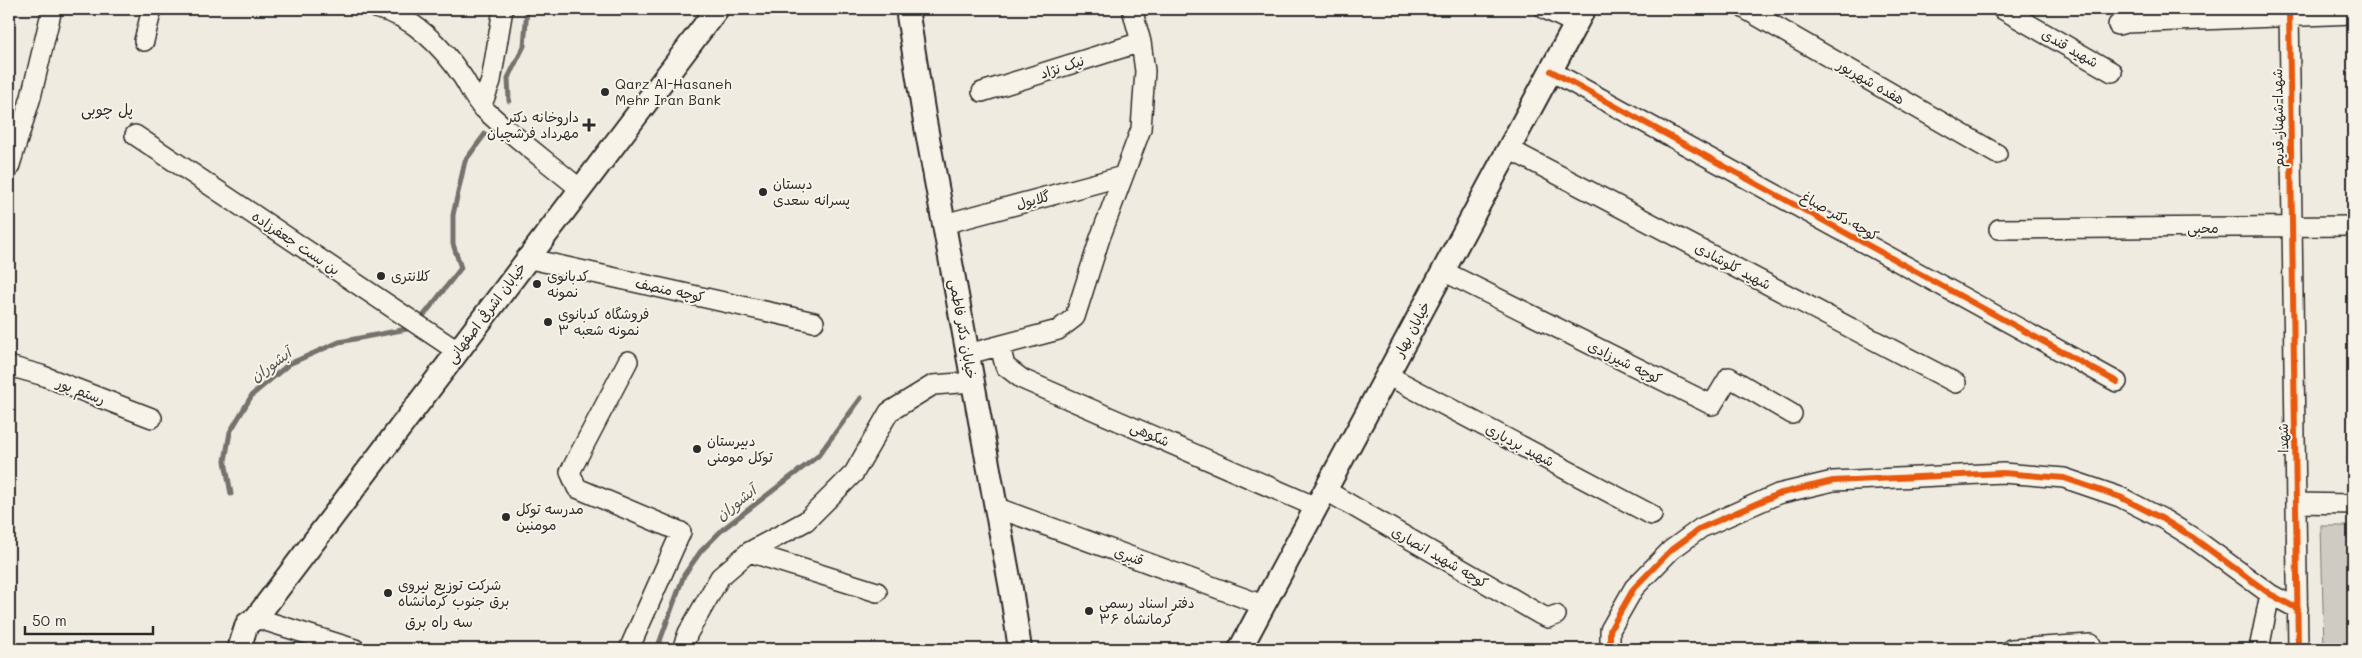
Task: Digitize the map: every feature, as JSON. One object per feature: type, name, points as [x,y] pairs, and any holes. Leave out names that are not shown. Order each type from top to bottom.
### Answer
[{"type":"main road","name":"خیابان اشرفی اصفهانی","points":[[239,649],[247,624],[256,618],[526,258],[717,9]]},
{"type":"main road","name":"خیابان دکتر فاطمی","points":[[908,9],[944,224],[1020,649]]},
{"type":"main road","name":"خیابان بهار","points":[[1240,649],[1580,17]]},
{"type":"main road","name":"خیابان اشرفی اصفهانی","points":[[247,649],[256,618]]},
{"type":"street","points":[[9,168],[31,97],[52,9]]},
{"type":"street","points":[[144,41],[152,9]]},
{"type":"street","points":[[481,107],[491,81],[503,9]]},
{"type":"street","points":[[968,354],[1058,330],[1075,317],[1100,238],[1141,129],[1145,71],[1141,42],[1132,9]]},
{"type":"street","points":[[1545,9],[1580,17]]},
{"type":"street","name":"هفده شهریور","points":[[1745,9],[1997,154]]},
{"type":"street","name":"شهید قندی","points":[[2002,9],[2112,72]]},
{"type":"street","points":[[387,10],[408,21],[439,47],[463,76],[481,107],[580,189]]},
{"type":"street","points":[[2118,25],[2289,12],[2353,14]]},
{"type":"street","name":"شهدا-شهناز قدیم","points":[[2289,12],[2292,227]]},
{"type":"street","name":"نیک نژاد","points":[[982,92],[1141,42]]},
{"type":"street","name":"کوچه دکتر صباغ","points":[[1551,71],[2118,382]]},
{"type":"street","name":"بن بست جعفرزاده","points":[[135,135],[457,351]]},
{"type":"street","name":"شهید کلوشادی","points":[[1509,149],[1956,383]]},
{"type":"street","name":"گلایول","points":[[944,224],[1123,176]]},
{"type":"street","name":"محبی","points":[[1999,229],[2353,226]]},
{"type":"street","name":"شهدا","points":[[2292,227],[2298,649]]},
{"type":"street","name":"کوچه منصف","points":[[526,258],[814,322]]},
{"type":"street","name":"کوچه شیرزادی","points":[[1443,271],[1712,405],[1729,377],[1792,414]]},
{"type":"street","name":"شکوهی","points":[[1000,346],[1005,366],[1022,379],[1320,499]]},
{"type":"street","points":[[628,361],[570,472],[577,488],[682,532],[629,649]]},
{"type":"street","name":"رستم پور","points":[[9,366],[41,375],[152,418]]},
{"type":"street","name":"شهید بردباری","points":[[1387,375],[1652,515]]},
{"type":"street","points":[[682,649],[688,633],[720,577],[749,552],[806,521],[854,473],[889,412],[933,385],[973,382]]},
{"type":"street","points":[[1610,649],[1610,630],[1634,588],[1671,550],[1690,535],[1700,528],[1778,494],[1833,481],[2003,473],[2064,478],[2120,497],[2163,519],[2192,537],[2270,594],[2298,609]]},
{"type":"street","name":"کوچه شهید انصاری","points":[[1320,499],[1548,618],[1556,615]]},
{"type":"street","points":[[2296,503],[2353,504]]},
{"type":"street","name":"قنبری","points":[[996,507],[1263,605]]},
{"type":"street","points":[[749,552],[877,592]]},
{"type":"street","points":[[2259,649],[2270,594]]},
{"type":"street","points":[[256,618],[355,649]]},
{"type":"street","points":[[2011,649],[2091,644]]},
{"type":"shaded area","points":[[2321,526],[2353,526],[2353,649],[2324,649]]},
{"type":"waterway","name":"آبشوران","points":[[509,101],[508,78],[524,46],[527,9]]},
{"type":"waterway","name":"آبشوران","points":[[424,315],[461,268],[453,244],[453,215],[465,161],[485,134]]},
{"type":"waterway","name":"آبشوران","points":[[231,494],[225,461],[230,432],[252,395],[289,364],[339,342],[407,329]]},
{"type":"waterway","name":"آبشوران","points":[[657,649],[684,575],[701,551],[723,529],[818,456],[861,398]]},
{"type":"cycle path","points":[[2289,9],[2298,649]]},
{"type":"cycle path","points":[[1551,71],[2117,382]]},
{"type":"cycle path","points":[[1610,649],[1610,630],[1634,588],[1671,550],[1701,528],[1778,494],[1833,481],[2003,473],[2064,478],[2120,497],[2163,519],[2192,537],[2270,594],[2298,609]]},
{"type":"place","name":"Qarz Al-Hasaneh Mehr Iran Bank","points":[[605,92]]},
{"type":"place","name":"داروخانه دکتر مهرداد فرشچیان","points":[[589,125]]},
{"type":"place","name":"دبستان پسرانه سعدی","points":[[763,192]]},
{"type":"place","name":"کلانتری","points":[[381,276]]},
{"type":"place","name":"کدبانوی نمونه","points":[[537,284]]},
{"type":"place","name":"فروشگاه کدبانوی نمونه شعبه ۳","points":[[548,322]]},
{"type":"place","name":"دبیرستان توکل مومنی","points":[[697,449]]},
{"type":"place","name":"مدرسه توکل مومنین","points":[[506,517]]},
{"type":"place","name":"شرکت توزیع نیروی برق جنوب کرمانشاه","points":[[388,593]]},
{"type":"place","name":"دفتر اسناد رسمی ۳۶ کرمانشاه","points":[[1089,611]]},
{"type":"district","name":"پل چوبی","points":[[107,110]]},
{"type":"district","name":"سه راه برق","points":[[439,622]]}]
